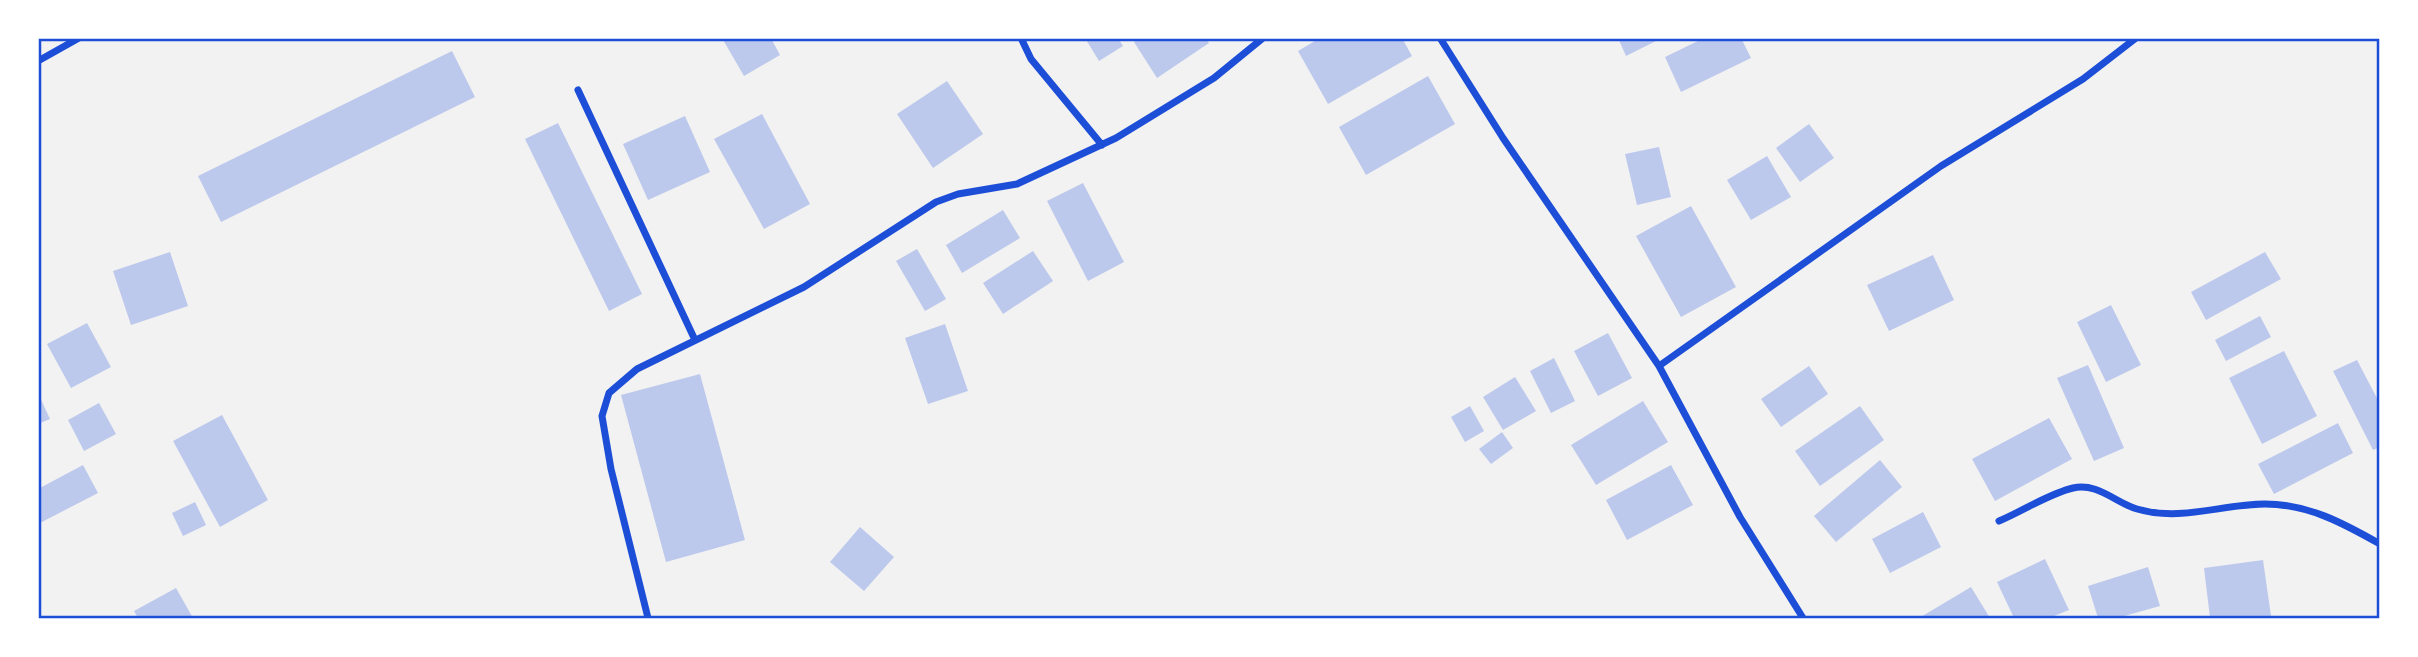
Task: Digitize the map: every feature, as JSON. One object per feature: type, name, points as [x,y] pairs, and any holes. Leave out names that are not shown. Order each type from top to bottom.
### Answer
[{"type":"street","points":[[38,61],[79,38]]},
{"type":"street","points":[[1021,38],[1031,59],[1102,145]]},
{"type":"street","points":[[648,618],[611,469],[603,416],[609,393],[637,369],[804,287],[936,202],[958,194],[1017,184],[1102,145],[1214,78],[1264,38]]},
{"type":"street","points":[[1440,38],[1503,138],[1659,366],[1740,517],[1803,618]]},
{"type":"street","points":[[1659,366],[1941,166],[2083,79],[2136,38]]},
{"type":"street","points":[[578,90],[695,340]]},
{"type":"street","points":[[2000,522],[2074,487],[2090,488],[2137,509],[2186,515],[2263,503],[2303,506],[2349,526],[2379,544]]},
{"type":"building","points":[[722,38],[771,38],[780,55],[744,76]]},
{"type":"building","points":[[1085,38],[1118,38],[1123,46],[1099,61]]},
{"type":"building","points":[[1139,38],[1206,38],[1209,43],[1157,78],[1134,42]]},
{"type":"building","points":[[1320,38],[1402,38],[1412,56],[1328,104],[1298,51]]},
{"type":"building","points":[[1618,38],[1662,38],[1626,56]]},
{"type":"building","points":[[1704,38],[1741,38],[1751,58],[1681,92],[1665,57]]},
{"type":"building","points":[[452,51],[475,97],[221,222],[198,176]]},
{"type":"building","points":[[1428,76],[1455,124],[1366,175],[1339,127]]},
{"type":"building","points":[[947,81],[983,134],[933,168],[897,114]]},
{"type":"building","points":[[762,114],[810,204],[764,229],[714,139]]},
{"type":"building","points":[[685,116],[710,172],[648,200],[623,144]]},
{"type":"building","points":[[558,123],[642,294],[609,311],[525,139]]},
{"type":"building","points":[[1809,124],[1834,158],[1800,182],[1776,148]]},
{"type":"building","points":[[1659,147],[1671,197],[1637,205],[1625,154]]},
{"type":"building","points":[[1767,156],[1791,197],[1751,220],[1727,180]]},
{"type":"building","points":[[1083,183],[1124,262],[1088,281],[1047,201]]},
{"type":"building","points":[[1691,206],[1736,287],[1681,317],[1636,236]]},
{"type":"building","points":[[1003,210],[1020,238],[962,273],[946,245]]},
{"type":"building","points":[[917,249],[946,299],[925,311],[896,261]]},
{"type":"building","points":[[1033,251],[1053,281],[1003,314],[983,283]]},
{"type":"building","points":[[170,252],[188,306],[131,325],[113,271]]},
{"type":"building","points":[[2265,252],[2281,279],[2206,320],[2191,292]]},
{"type":"building","points":[[1933,255],[1954,300],[1889,331],[1867,285]]},
{"type":"building","points":[[2111,305],[2141,365],[2106,382],[2077,322]]},
{"type":"building","points":[[2260,316],[2271,337],[2226,361],[2215,340]]},
{"type":"building","points":[[87,323],[111,367],[71,388],[47,344]]},
{"type":"building","points":[[945,324],[968,391],[928,404],[905,338]]},
{"type":"building","points":[[1608,333],[1632,378],[1598,396],[1574,351]]},
{"type":"building","points":[[2284,351],[2317,416],[2262,444],[2229,378]]},
{"type":"building","points":[[1554,358],[1575,401],[1551,413],[1530,371]]},
{"type":"building","points":[[2357,360],[2380,404],[2380,447],[2373,450],[2333,371]]},
{"type":"building","points":[[2088,365],[2124,448],[2094,461],[2057,378]]},
{"type":"building","points":[[1809,366],[1828,394],[1781,427],[1761,399]]},
{"type":"building","points":[[700,374],[745,540],[666,562],[621,395]]},
{"type":"building","points":[[1515,377],[1536,411],[1503,430],[1483,397]]},
{"type":"building","points":[[38,393],[50,419],[38,424]]},
{"type":"building","points":[[1643,401],[1668,442],[1596,485],[1571,445]]},
{"type":"building","points":[[99,403],[116,434],[84,451],[68,420]]},
{"type":"building","points":[[1470,406],[1484,431],[1465,442],[1451,417]]},
{"type":"building","points":[[1860,406],[1884,440],[1820,486],[1795,451]]},
{"type":"building","points":[[222,415],[268,500],[220,527],[173,441]]},
{"type":"building","points":[[2049,418],[2072,459],[1995,501],[1972,459]]},
{"type":"building","points":[[2338,423],[2353,453],[2274,494],[2258,464]]},
{"type":"building","points":[[1502,432],[1513,448],[1491,464],[1479,449]]},
{"type":"building","points":[[1880,460],[1902,487],[1836,542],[1814,516]]},
{"type":"building","points":[[83,465],[98,493],[38,524],[38,489]]},
{"type":"building","points":[[1671,465],[1693,505],[1627,540],[1606,500]]},
{"type":"building","points":[[195,502],[206,525],[183,536],[172,513]]},
{"type":"building","points":[[1923,512],[1941,547],[1890,573],[1872,539]]},
{"type":"building","points":[[860,527],[894,557],[864,591],[830,562]]},
{"type":"building","points":[[2045,559],[2069,610],[2049,618],[2014,618],[1997,582]]},
{"type":"building","points":[[2263,560],[2271,616],[2210,618],[2204,568]]},
{"type":"building","points":[[2148,567],[2160,606],[2117,618],[2098,618],[2088,586]]},
{"type":"building","points":[[1971,587],[1990,618],[1919,618]]},
{"type":"building","points":[[176,588],[193,618],[138,618],[134,611]]}]
